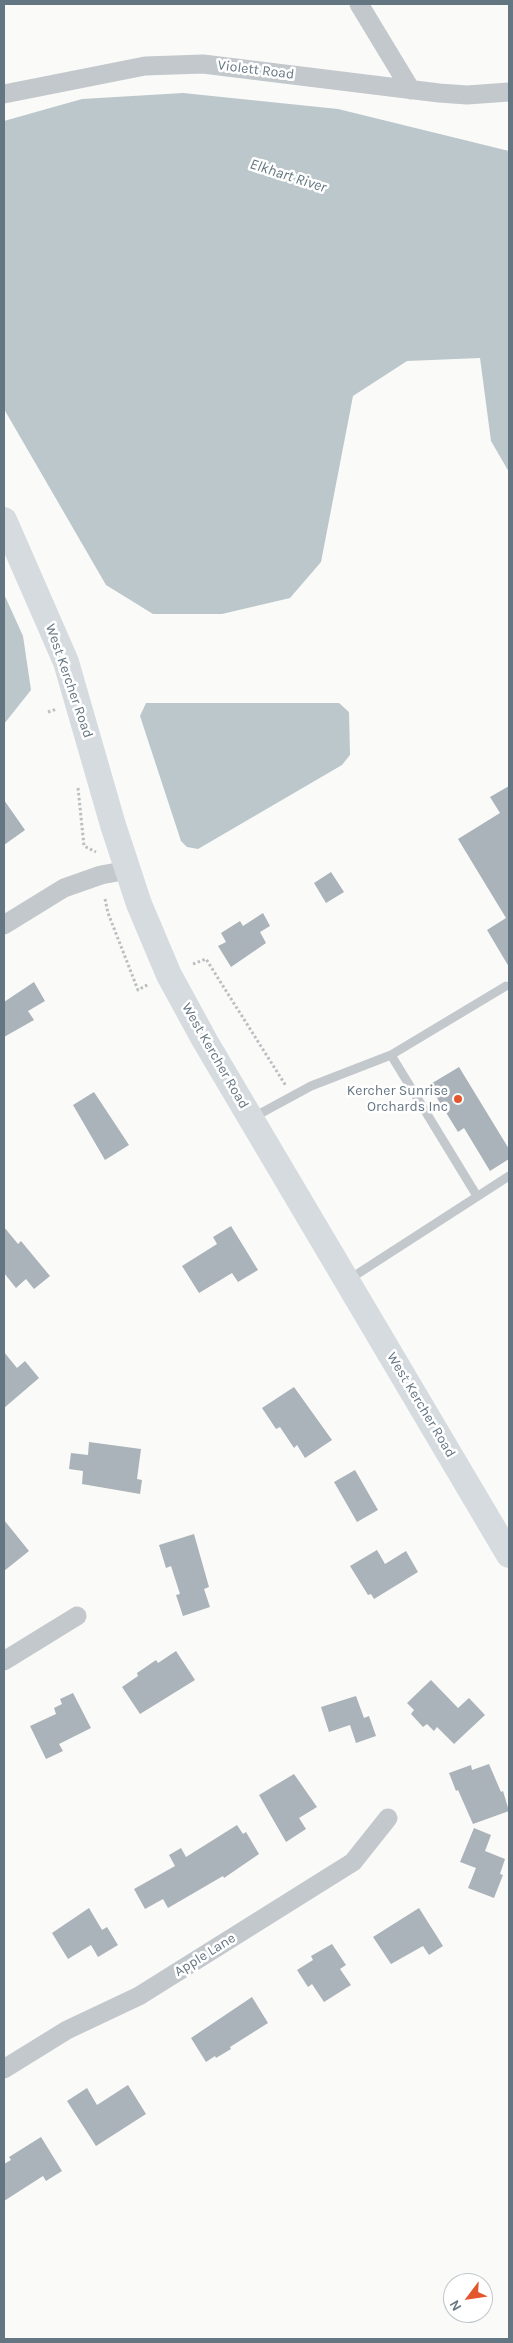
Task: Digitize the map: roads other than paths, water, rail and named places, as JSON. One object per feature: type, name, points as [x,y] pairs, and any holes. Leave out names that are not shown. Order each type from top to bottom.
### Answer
[{"type":"main road","name":"West Kercher Road","points":[[4,520],[66,662],[128,870],[152,938],[169,975],[205,1041],[509,1555]]},
{"type":"street","points":[[359,4],[411,90]]},
{"type":"street","name":"Violett Road","points":[[4,94],[144,66],[203,64],[411,90],[467,95],[509,92]]},
{"type":"street","points":[[4,925],[64,888],[101,875],[128,870]]},
{"type":"street","points":[[4,1661],[77,1616]]},
{"type":"street","name":"Apple Lane","points":[[4,2069],[67,2030],[139,1996],[353,1862],[388,1818]]},
{"type":"lane","points":[[252,1118],[311,1086],[391,1055],[506,986]]},
{"type":"lane","points":[[391,1055],[477,1196]]},
{"type":"lane","points":[[347,1280],[509,1176]]},
{"type":"water","name":"Elkhart River","points":[[183,93],[338,109],[509,151],[509,472],[491,441],[480,358],[407,361],[353,396],[321,562],[290,598],[222,614],[153,614],[106,585],[4,409],[4,121],[82,99]]},
{"type":"water","points":[[4,594],[23,636],[31,690],[4,724]]},
{"type":"water","points":[[146,703],[339,703],[349,712],[350,755],[342,765],[198,849],[187,847],[181,841],[140,716]]},
{"type":"place","name":"Kercher Sunrise Orchards Inc","points":[[458,1099]]}]
